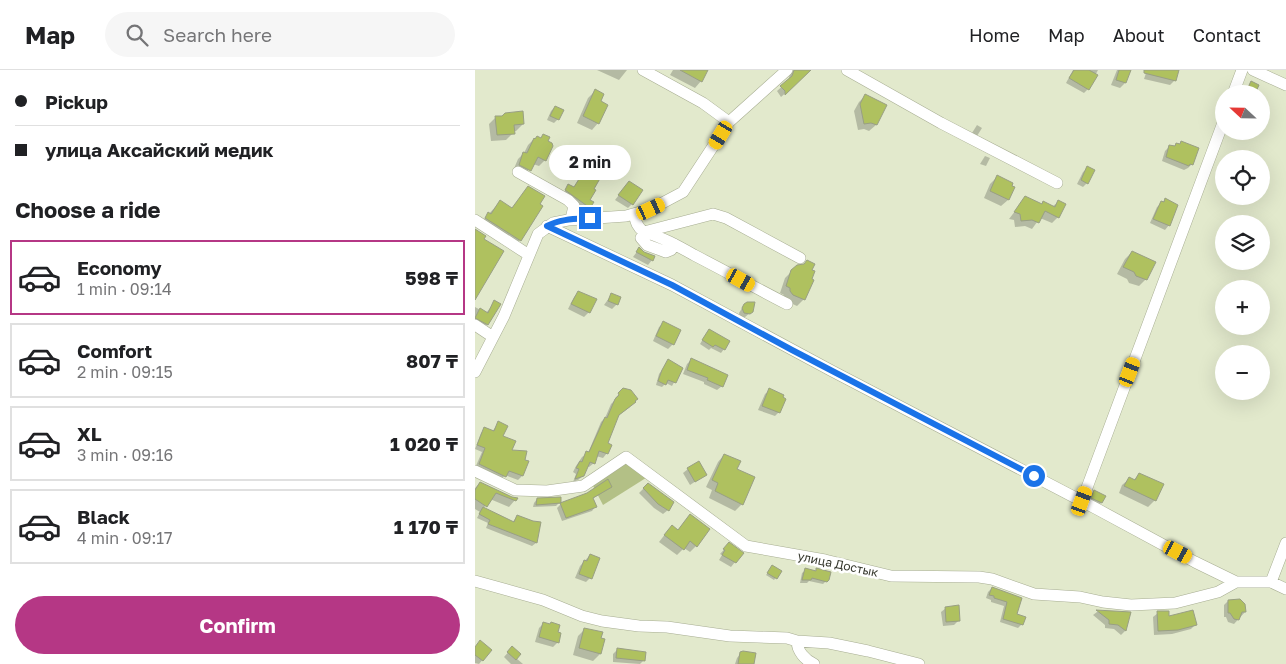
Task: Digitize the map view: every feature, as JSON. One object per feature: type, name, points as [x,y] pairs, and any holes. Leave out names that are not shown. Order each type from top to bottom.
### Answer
[{"type":"street","points":[[643,70],[703,103],[729,122]]},
{"type":"street","points":[[475,372],[504,316],[538,234],[553,223],[571,219],[634,214],[651,209],[683,192],[729,122],[787,70]]},
{"type":"street","points":[[847,70],[941,123],[1057,183]]},
{"type":"street","points":[[1236,85],[1242,70]]},
{"type":"street","points":[[1253,70],[1286,85]]},
{"type":"street","points":[[1082,501],[1217,140]]},
{"type":"street","points":[[518,172],[568,200],[574,206],[571,219]]},
{"type":"street","points":[[634,214],[636,222],[644,232],[674,244],[787,304]]},
{"type":"street","points":[[644,232],[713,214],[726,218],[800,258]]},
{"type":"street","points":[[475,220],[529,255]]},
{"type":"street","points":[[547,226],[672,285],[1195,562],[1236,582],[1271,582],[1286,589]]},
{"type":"street","points":[[475,326],[493,337]]},
{"type":"street","name":"улица Достык","points":[[475,471],[515,490],[547,491],[583,486],[626,457],[745,546],[825,560],[891,576],[979,576],[1034,594],[1080,596],[1103,602],[1131,605],[1175,603],[1218,592],[1236,582]]},
{"type":"street","points":[[1271,582],[1286,543]]},
{"type":"street","points":[[475,582],[543,600],[582,616],[602,621],[639,626],[667,627],[730,636],[787,638],[797,641],[829,643],[919,664]]},
{"type":"street","points":[[797,641],[796,645],[801,654],[814,664]]},
{"type":"green space","points":[[626,458],[649,476],[603,505],[591,482]]},
{"type":"building","points":[[680,70],[708,70],[702,82]]},
{"type":"building","points":[[794,70],[811,70],[785,95],[785,91],[780,86],[792,76]]},
{"type":"building","points":[[1074,70],[1089,70],[1098,75],[1089,90],[1069,78]]},
{"type":"building","points":[[1119,70],[1131,70],[1126,83],[1116,80]]},
{"type":"building","points":[[1144,70],[1179,70],[1176,81],[1144,73]]},
{"type":"building","points":[[1251,81],[1259,85],[1249,85]]},
{"type":"building","points":[[595,89],[604,94],[601,101],[608,105],[599,124],[583,116]]},
{"type":"building","points":[[865,94],[887,105],[877,125],[871,123],[864,124],[860,104]]},
{"type":"building","points":[[555,106],[564,110],[559,120],[550,116]]},
{"type":"building","points":[[523,111],[524,124],[514,125],[515,134],[497,135],[495,116]]},
{"type":"building","points":[[543,134],[550,137],[548,141],[553,146],[546,161],[538,157],[531,171],[519,165],[523,152],[527,153],[534,138],[537,136],[541,138]]},
{"type":"building","points":[[1181,141],[1199,148],[1193,165],[1190,164],[1189,166],[1166,157],[1169,145],[1175,146],[1176,143],[1180,144]]},
{"type":"building","points":[[589,163],[599,169],[597,172],[602,175],[590,200],[594,202],[590,208],[565,190],[568,184],[574,187]]},
{"type":"building","points":[[1087,166],[1095,170],[1088,184],[1081,180]]},
{"type":"building","points":[[997,175],[1013,183],[1012,186],[1015,187],[1009,200],[990,191]]},
{"type":"building","points":[[629,181],[643,190],[633,205],[618,195]]},
{"type":"building","points":[[528,186],[545,196],[540,204],[543,206],[521,241],[485,218],[488,212],[491,214],[500,200],[512,208]]},
{"type":"building","points":[[1025,196],[1042,204],[1043,201],[1055,207],[1058,200],[1066,204],[1059,218],[1045,211],[1039,223],[1032,220],[1021,221],[1020,214],[1014,212]]},
{"type":"building","points":[[1165,198],[1178,205],[1170,226],[1153,219],[1161,201],[1164,202]]},
{"type":"building","points":[[475,229],[486,236],[484,239],[504,251],[475,300]]},
{"type":"building","points":[[639,247],[644,252],[655,256],[653,261],[636,252]]},
{"type":"building","points":[[1132,251],[1156,262],[1147,280],[1136,276],[1134,272],[1123,267]]},
{"type":"building","points":[[807,260],[815,264],[812,270],[815,271],[812,279],[814,280],[805,300],[793,295],[790,288],[786,286],[791,270],[797,265],[804,264]]},
{"type":"building","points":[[578,291],[597,299],[590,313],[571,304]]},
{"type":"building","points":[[611,293],[621,297],[618,305],[608,301]]},
{"type":"building","points":[[494,300],[501,304],[488,325],[475,318],[480,308],[488,313]]},
{"type":"building","points":[[755,302],[753,312],[750,314],[744,313],[742,308],[744,304]]},
{"type":"building","points":[[663,321],[681,330],[674,345],[656,336]]},
{"type":"building","points":[[709,329],[730,341],[725,350],[715,345],[713,347],[702,340]]},
{"type":"building","points":[[691,358],[728,375],[723,387],[707,380],[708,378],[687,370]]},
{"type":"building","points":[[668,359],[683,368],[676,383],[668,380],[666,385],[658,381]]},
{"type":"building","points":[[623,388],[631,390],[638,399],[619,415],[608,443],[612,445],[608,454],[599,451],[595,464],[590,462],[584,476],[575,479],[579,469],[576,468],[580,461],[582,462],[586,451],[589,452],[605,417],[607,418],[615,399],[619,395],[618,393]]},
{"type":"building","points":[[769,388],[784,395],[783,397],[786,399],[780,413],[762,406]]},
{"type":"building","points":[[498,421],[508,426],[503,436],[516,441],[512,450],[527,451],[525,460],[529,461],[523,476],[509,471],[506,477],[479,464],[485,448],[477,445],[484,427],[494,431]]},
{"type":"building","points":[[724,454],[741,461],[737,469],[755,477],[743,505],[715,491],[718,483],[712,480]]},
{"type":"building","points":[[699,461],[707,475],[695,482],[687,468]]},
{"type":"building","points":[[1139,473],[1164,484],[1156,501],[1124,486],[1129,477],[1135,480]]},
{"type":"building","points":[[608,479],[612,487],[593,498],[597,507],[566,518],[560,503],[587,493]]},
{"type":"building","points":[[480,482],[518,498],[516,501],[496,493],[487,507],[475,499],[475,490]]},
{"type":"building","points":[[648,483],[674,502],[669,511],[658,504],[643,488]]},
{"type":"building","points":[[1094,490],[1106,496],[1102,503],[1091,498]]},
{"type":"building","points":[[561,497],[561,503],[536,505],[537,498]]},
{"type":"building","points":[[483,507],[514,522],[517,515],[541,522],[537,543],[488,524],[490,520],[479,514]]},
{"type":"building","points":[[690,514],[710,529],[697,547],[690,541],[684,550],[664,535],[672,525],[678,530]]},
{"type":"building","points":[[729,542],[744,553],[736,563],[722,555],[725,550],[723,549]]},
{"type":"building","points":[[590,554],[600,558],[592,579],[579,574],[584,560],[587,561]]},
{"type":"building","points":[[772,565],[782,571],[777,579],[767,573]]},
{"type":"building","points":[[805,568],[816,571],[816,568],[831,572],[829,580],[827,582],[812,578],[811,580],[802,580]]},
{"type":"building","points":[[992,587],[1022,598],[1017,614],[1026,617],[1023,625],[1003,619],[1007,602],[989,595]]},
{"type":"building","points":[[1240,599],[1245,604],[1246,612],[1242,612],[1239,620],[1234,619],[1228,613],[1228,600]]},
{"type":"building","points":[[959,605],[960,621],[946,622],[945,607]]},
{"type":"building","points":[[1096,610],[1131,612],[1126,631],[1118,625],[1109,624],[1109,620]]},
{"type":"building","points":[[1193,610],[1197,625],[1178,630],[1158,631],[1157,611],[1169,611],[1169,616]]},
{"type":"building","points":[[543,622],[560,625],[558,632],[561,633],[559,643],[539,637]]},
{"type":"building","points":[[584,628],[603,632],[601,638],[605,639],[601,654],[579,648]]},
{"type":"building","points":[[480,640],[492,650],[483,661],[475,655],[475,647]]},
{"type":"building","points":[[512,646],[521,654],[516,660],[507,652]]},
{"type":"building","points":[[617,648],[646,652],[645,661],[616,658]]},
{"type":"building","points":[[740,652],[756,653],[754,664],[738,664]]},
{"type":"route","points":[[590,218],[567,220],[547,226],[672,285],[1034,476]]}]
